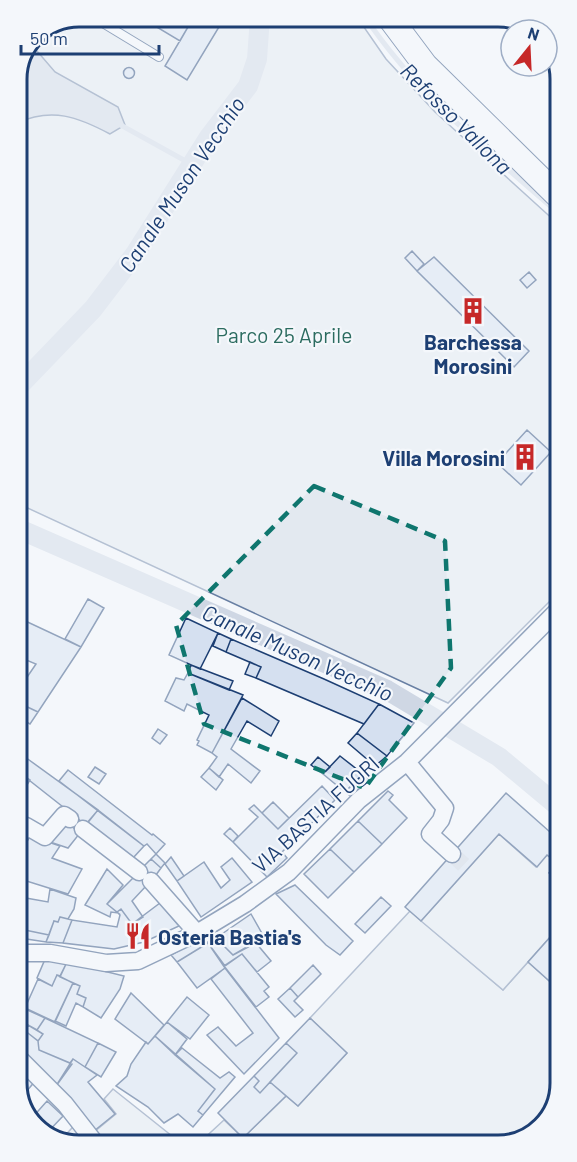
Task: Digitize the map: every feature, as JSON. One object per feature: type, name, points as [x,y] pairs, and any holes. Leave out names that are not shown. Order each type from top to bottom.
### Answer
[{"type":"main road","points":[[396,27],[425,65],[550,188]]},
{"type":"street","name":"VIA BASTIA FUORI","points":[[27,953],[50,953],[124,964],[158,954],[245,904],[289,872],[359,800],[407,762],[550,618]]},
{"type":"street","points":[[407,762],[444,808],[441,820],[430,834],[452,854]]},
{"type":"street","points":[[27,827],[45,837],[64,814],[145,876],[197,933]]},
{"type":"street","points":[[27,1066],[90,1135]]},
{"type":"lane","points":[[111,27],[159,57]]},
{"type":"highlighted area","points":[[314,486],[445,541],[451,668],[365,788],[204,724],[176,625]]},
{"type":"green space","name":"Parco 25 Aprile","points":[[79,27],[364,27],[386,59],[435,112],[550,217],[550,601],[448,703],[27,508],[27,76],[32,56],[42,42],[50,36],[59,31]]},
{"type":"green space","points":[[410,911],[503,990],[528,962],[550,982],[550,1083],[547,1100],[535,1120],[518,1131],[508,1134],[246,1135],[286,1096],[298,1106],[347,1053],[310,1018]]},
{"type":"green space","points":[[224,1120],[240,1135],[208,1135]]},
{"type":"shaded area","points":[[36,50],[55,72],[118,107],[125,125],[110,134],[65,116],[27,119],[27,76],[32,56]]},
{"type":"shaded area","points":[[499,834],[536,867],[547,855],[550,857],[550,937],[503,990],[421,921]]},
{"type":"shaded area","points":[[113,1089],[171,1135],[67,1133],[81,1118],[94,1132],[116,1114],[104,1099]]},
{"type":"building","points":[[157,27],[188,27],[180,41]]},
{"type":"building","points":[[188,27],[219,27],[187,80],[165,66]]},
{"type":"building","points":[[129,68],[133,69],[133,77],[129,78],[125,77],[124,73],[125,69]]},
{"type":"building","points":[[412,251],[424,264],[417,271],[405,258]]},
{"type":"building","name":"Barchessa Morosini","points":[[434,257],[529,351],[514,367],[417,271]]},
{"type":"building","points":[[529,272],[536,280],[527,288],[520,280]]},
{"type":"building","name":"Villa Morosini","points":[[527,430],[550,451],[521,485],[497,463]]},
{"type":"building","points":[[88,599],[104,608],[81,647],[65,639]]},
{"type":"building","points":[[186,618],[218,633],[200,669],[169,655]]},
{"type":"building","points":[[27,622],[81,647],[38,712],[27,707],[27,677],[36,664],[27,660]]},
{"type":"building","points":[[218,633],[231,639],[226,652],[213,646]]},
{"type":"building","points":[[231,639],[379,704],[364,724],[256,678],[261,667],[226,652]]},
{"type":"building","points":[[250,662],[261,667],[256,678],[245,674]]},
{"type":"building","points":[[191,665],[233,681],[229,690],[188,673]]},
{"type":"building","points":[[188,673],[243,695],[212,753],[197,745],[199,741],[197,740],[209,715],[187,704],[184,711],[165,701],[176,678],[184,680]]},
{"type":"building","points":[[242,698],[279,721],[271,736],[247,721],[231,749],[260,771],[251,783],[228,764],[219,777],[209,768],[217,757],[212,753]]},
{"type":"building","points":[[379,704],[414,723],[387,756],[357,733]]},
{"type":"building","points":[[27,707],[38,712],[30,724],[27,722]]},
{"type":"building","points":[[158,729],[167,735],[160,744],[152,738]]},
{"type":"building","points":[[357,733],[387,756],[375,766],[348,743]]},
{"type":"building","points":[[340,756],[363,774],[345,792],[323,774]]},
{"type":"building","points":[[318,757],[330,767],[323,774],[311,765]]},
{"type":"building","points":[[27,758],[98,810],[86,825],[27,779]]},
{"type":"building","points":[[95,767],[106,774],[99,784],[88,777]]},
{"type":"building","points":[[209,768],[223,780],[216,790],[201,777]]},
{"type":"building","points":[[68,770],[165,844],[156,854],[147,844],[144,846],[59,781]]},
{"type":"building","points":[[363,774],[370,780],[353,798],[345,792]]},
{"type":"building","points":[[322,786],[335,800],[282,852],[287,858],[267,877],[233,842],[258,817],[249,809],[254,805],[278,829]]},
{"type":"building","points":[[388,791],[393,795],[389,800],[407,818],[382,844],[358,821]]},
{"type":"building","points":[[506,793],[550,832],[550,857],[547,855],[537,867],[499,834],[421,921],[405,907]]},
{"type":"building","points":[[273,802],[289,818],[278,829],[262,813]]},
{"type":"building","points":[[98,810],[144,846],[133,858],[87,823]]},
{"type":"building","points":[[358,821],[382,844],[354,872],[330,849]]},
{"type":"building","points":[[67,823],[80,833],[68,848],[50,842]]},
{"type":"building","points":[[230,828],[238,836],[233,842],[224,834]]},
{"type":"building","points":[[27,835],[60,846],[52,858],[82,869],[68,894],[27,881]]},
{"type":"building","points":[[330,849],[354,872],[328,898],[304,874]]},
{"type":"building","points":[[156,854],[165,863],[161,868],[151,859]]},
{"type":"building","points":[[171,857],[184,876],[177,881],[165,864]]},
{"type":"building","points":[[232,858],[252,882],[201,917],[177,881],[204,862],[221,888],[230,880],[221,867]]},
{"type":"building","points":[[151,859],[161,868],[153,879],[142,868]]},
{"type":"building","points":[[107,869],[123,885],[107,904],[118,913],[111,912],[110,917],[85,905]]},
{"type":"building","points":[[137,874],[147,885],[132,901],[143,917],[132,924],[121,909],[117,912],[107,904]]},
{"type":"building","points":[[295,885],[353,941],[340,955],[326,945],[276,894]]},
{"type":"building","points":[[50,889],[76,898],[74,909],[68,919],[60,917],[58,922],[54,921],[49,935],[27,930],[27,898],[48,902]]},
{"type":"building","points":[[381,897],[391,906],[365,933],[355,924]]},
{"type":"building","points":[[160,903],[179,926],[144,942],[114,949],[63,943],[72,920],[117,927],[120,915],[117,912],[121,909],[132,924]]},
{"type":"building","points":[[251,914],[264,937],[233,955],[216,938]]},
{"type":"building","points":[[60,917],[72,920],[63,943],[46,942],[54,921],[58,922]]},
{"type":"building","points":[[27,930],[49,935],[46,942],[27,939]]},
{"type":"building","points":[[203,937],[208,943],[177,962],[171,955]]},
{"type":"building","points":[[550,937],[550,982],[528,962]]},
{"type":"building","points":[[216,938],[233,955],[256,943],[271,961],[257,972],[242,954],[225,966],[208,943]]},
{"type":"building","points":[[208,943],[225,968],[197,988],[177,962]]},
{"type":"building","points":[[242,954],[269,987],[264,991],[269,997],[256,1007],[224,966]]},
{"type":"building","points":[[46,957],[67,962],[52,986],[37,978]]},
{"type":"building","points":[[67,962],[124,976],[120,989],[101,1018],[83,1007],[86,998],[77,994],[80,986],[60,977]]},
{"type":"building","points":[[313,965],[321,974],[298,997],[290,988]]},
{"type":"building","points":[[225,968],[279,1038],[244,1074],[207,1035],[218,1027],[236,1046],[253,1033],[211,979]]},
{"type":"building","points":[[57,975],[73,983],[55,1022],[27,1009],[27,1004],[38,979],[52,986]]},
{"type":"building","points":[[73,983],[80,986],[77,994],[86,998],[83,1007],[76,1003],[66,1026],[55,1021]]},
{"type":"building","points":[[290,988],[298,997],[294,1001],[303,1010],[295,1017],[278,999]]},
{"type":"building","points":[[131,993],[164,1025],[148,1044],[115,1019]]},
{"type":"building","points":[[187,997],[209,1015],[190,1039],[167,1022]]},
{"type":"building","points":[[27,1010],[45,1018],[37,1030],[28,1025]]},
{"type":"building","points":[[45,1018],[98,1043],[85,1067],[73,1059],[70,1063],[39,1050],[38,1041],[43,1034],[37,1030]]},
{"type":"building","points":[[310,1018],[347,1053],[298,1106],[270,1082],[297,1053],[286,1043]]},
{"type":"building","points":[[167,1022],[187,1039],[175,1055],[155,1036]]},
{"type":"building","points":[[27,1026],[43,1034],[38,1041],[27,1032]]},
{"type":"building","points":[[27,1032],[38,1041],[39,1050],[72,1064],[56,1086],[27,1059]]},
{"type":"building","points":[[155,1036],[215,1089],[198,1111],[203,1115],[193,1127],[178,1114],[164,1123],[148,1107],[116,1086],[127,1076],[131,1064],[146,1042],[148,1044]]},
{"type":"building","points":[[98,1043],[116,1052],[101,1077],[85,1067]]},
{"type":"building","points":[[286,1043],[297,1053],[260,1093],[254,1087],[259,1081],[254,1076]]},
{"type":"building","points":[[182,1048],[220,1078],[229,1072],[235,1077],[203,1115],[198,1111],[215,1089],[175,1055]]},
{"type":"building","points":[[73,1059],[97,1075],[88,1082],[115,1114],[94,1131],[56,1086]]},
{"type":"building","points":[[27,1072],[36,1080],[28,1090]]},
{"type":"building","points":[[254,1076],[259,1081],[254,1087],[260,1093],[270,1082],[286,1096],[246,1135],[240,1135],[218,1113]]},
{"type":"building","points":[[47,1101],[63,1116],[52,1127],[37,1113]]},
{"type":"waterway","name":"Canale Muson Vecchio","points":[[27,378],[93,309],[135,254],[209,137],[248,86],[257,59],[259,27]]},
{"type":"waterway","name":"Refosso Vallona","points":[[372,27],[407,71],[454,121],[550,206]]},
{"type":"waterway","points":[[117,123],[191,164]]},
{"type":"waterway","name":"Canale Muson Vecchio","points":[[27,532],[387,690],[499,757],[550,800]]},
{"type":"tunnel","points":[[452,854],[468,869]]},
{"type":"place","name":"Barchessa Morosini","points":[[473,311]]},
{"type":"place","name":"Villa Morosini","points":[[525,457]]},
{"type":"place","name":"Osteria Bastia's","points":[[138,936]]}]
